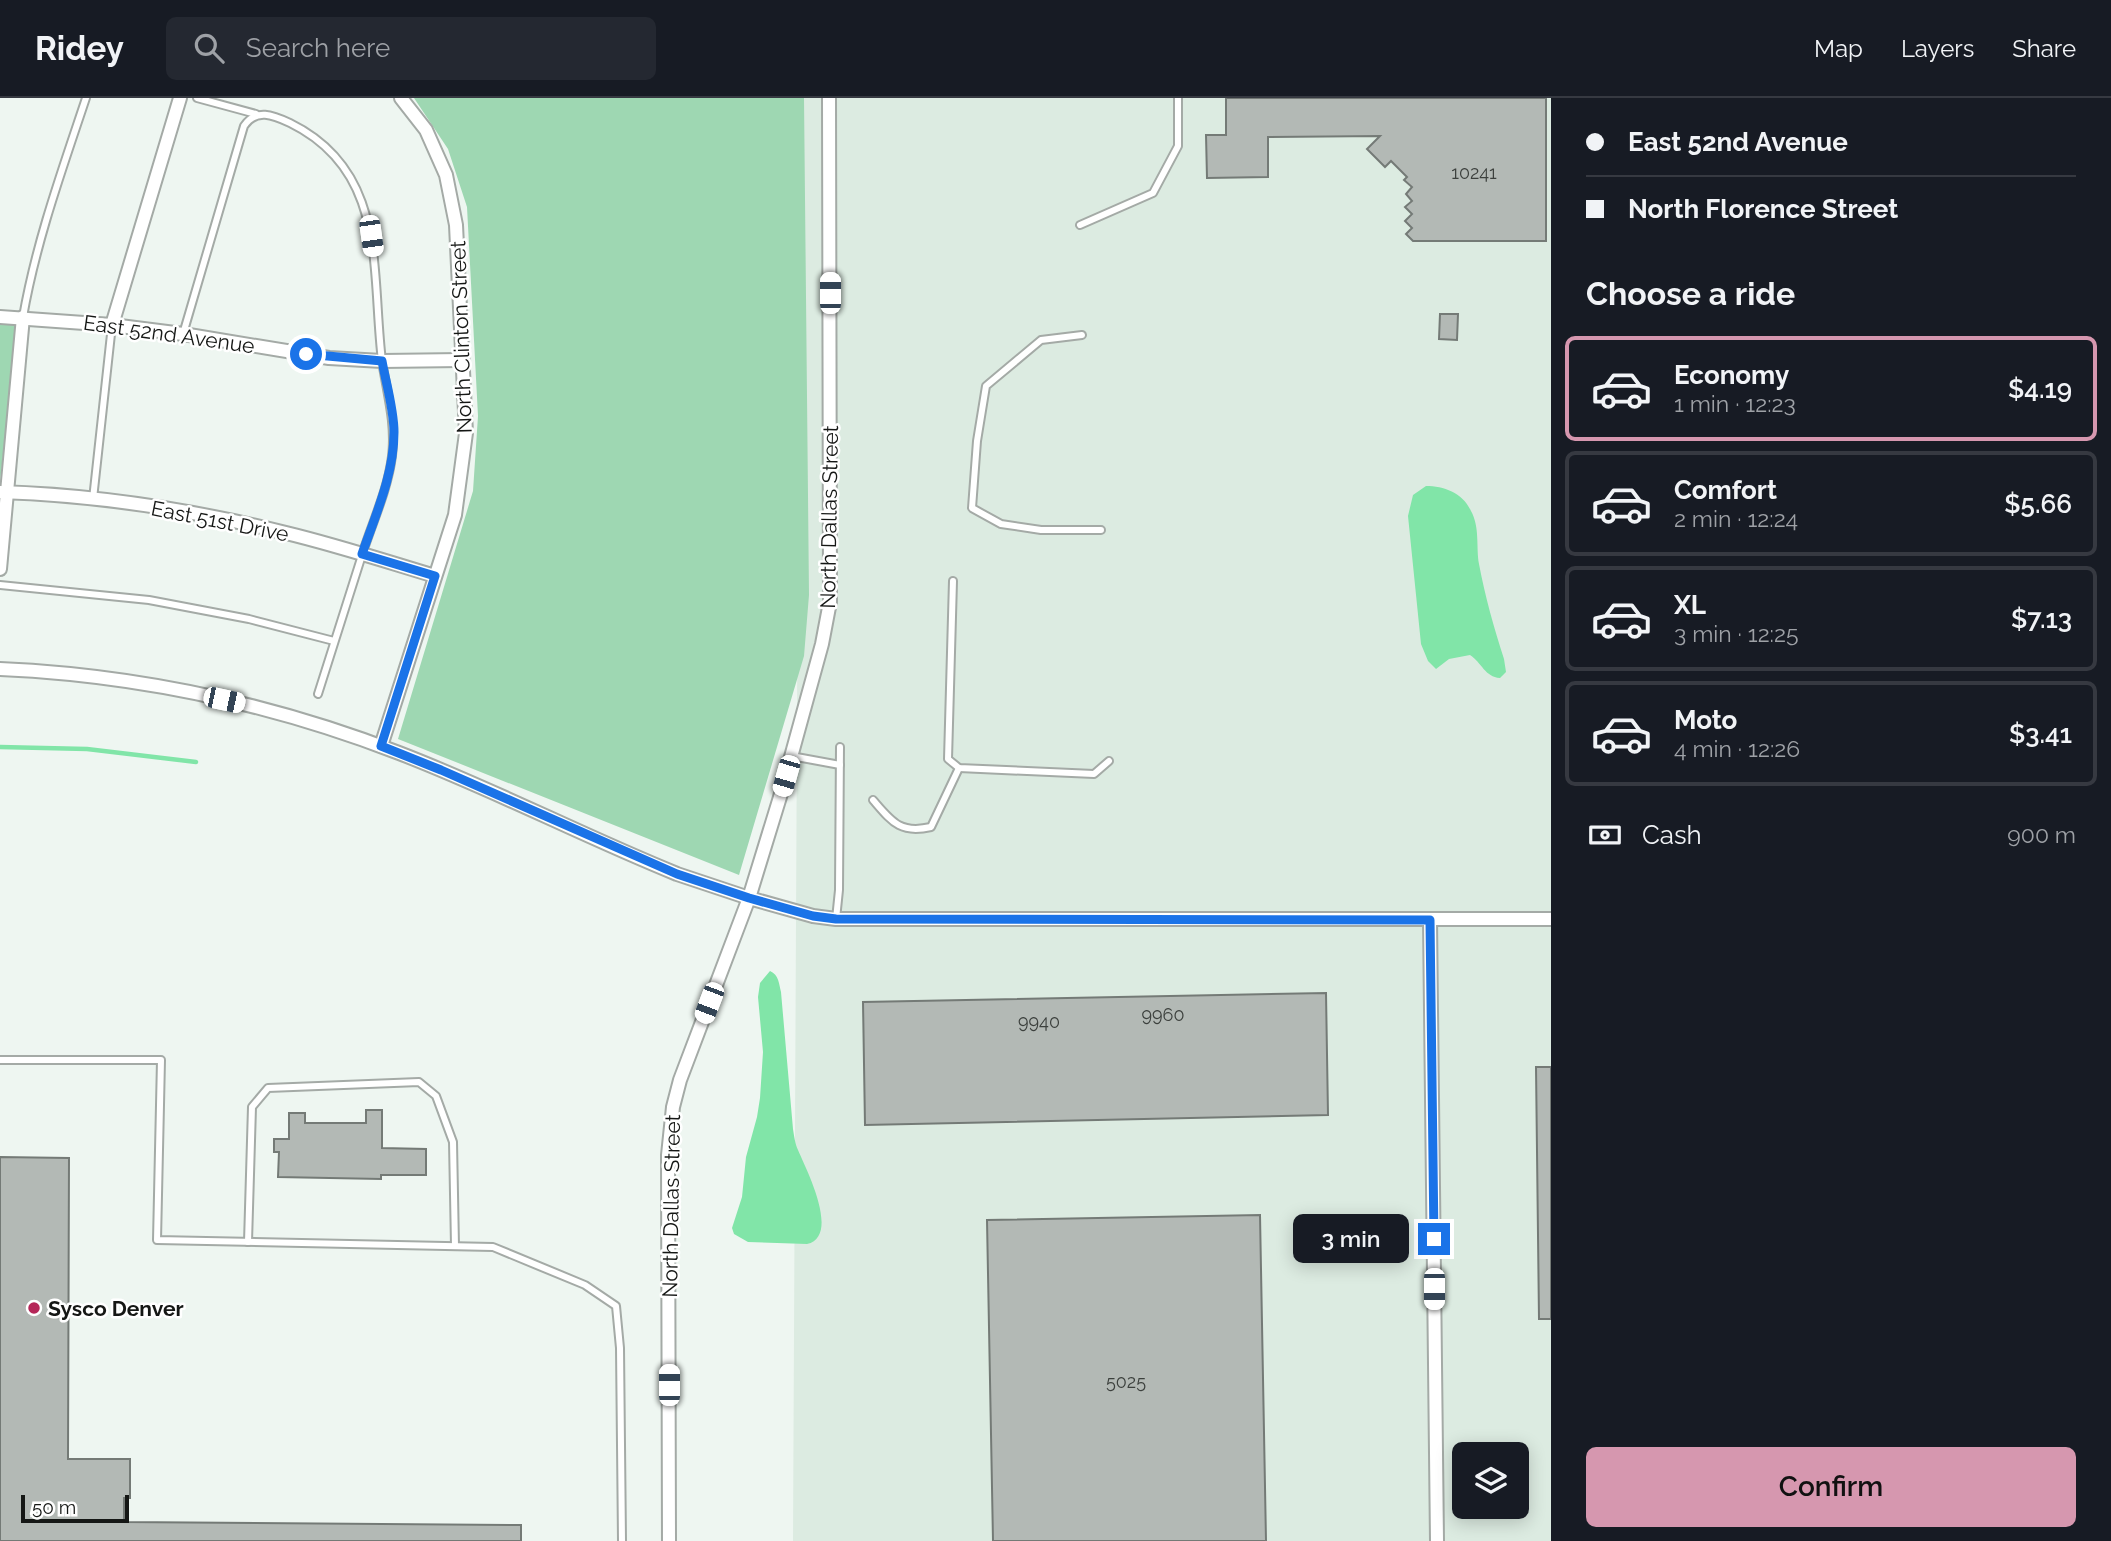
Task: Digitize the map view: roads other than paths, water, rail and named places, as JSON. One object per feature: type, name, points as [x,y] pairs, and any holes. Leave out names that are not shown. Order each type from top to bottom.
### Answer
[{"type":"street","points":[[112,325],[180,98]]},
{"type":"street","name":"North Clinton Street","points":[[381,746],[455,515],[466,433],[456,225],[446,175],[426,130],[401,98]]},
{"type":"street","name":"North Dallas Street","points":[[669,1541],[670,1120],[680,1080],[749,898],[825,631],[831,587],[829,98]]},
{"type":"street","name":"East 52nd Avenue","points":[[0,317],[112,325],[329,358],[382,361],[462,360]]},
{"type":"street","points":[[0,569],[4,492],[23,317]]},
{"type":"street","name":"East 51st Drive","points":[[4,492],[93,499],[214,518],[283,532],[435,576]]},
{"type":"street","points":[[0,669],[115,680],[185,692],[280,714],[381,746],[449,773],[661,868],[749,898],[813,916],[836,919],[1551,919]]},
{"type":"street","points":[[1430,920],[1437,1541]]},
{"type":"lane","points":[[23,317],[34,261],[86,98]]},
{"type":"lane","points":[[197,98],[290,123],[328,149],[346,169],[360,194],[369,220],[382,361],[394,429],[392,456],[388,478],[318,694]]},
{"type":"lane","points":[[1080,225],[1153,193],[1178,146],[1178,98]]},
{"type":"lane","points":[[183,334],[244,126],[249,118],[256,114]]},
{"type":"lane","points":[[93,499],[112,325]]},
{"type":"lane","points":[[1082,335],[1041,340],[986,386],[977,441],[972,508],[1001,524],[1041,530],[1101,530]]},
{"type":"lane","points":[[953,581],[948,759],[959,768],[1094,774],[1109,761]]},
{"type":"lane","points":[[0,585],[162,602],[249,619],[334,641]]},
{"type":"lane","points":[[836,919],[839,890],[840,747]]},
{"type":"lane","points":[[791,757],[839,765]]},
{"type":"lane","points":[[873,800],[895,825],[918,830],[931,827],[959,768]]},
{"type":"lane","points":[[0,1060],[161,1060],[157,1240],[493,1247],[585,1285],[616,1306],[620,1348],[622,1541]]},
{"type":"lane","points":[[248,1242],[252,1107],[268,1088],[419,1082],[436,1096],[453,1142],[455,1246]]},
{"type":"waterway","points":[[0,747],[87,749],[196,762]]},
{"type":"place","name":"Sysco Denver","points":[[34,1308]]}]
